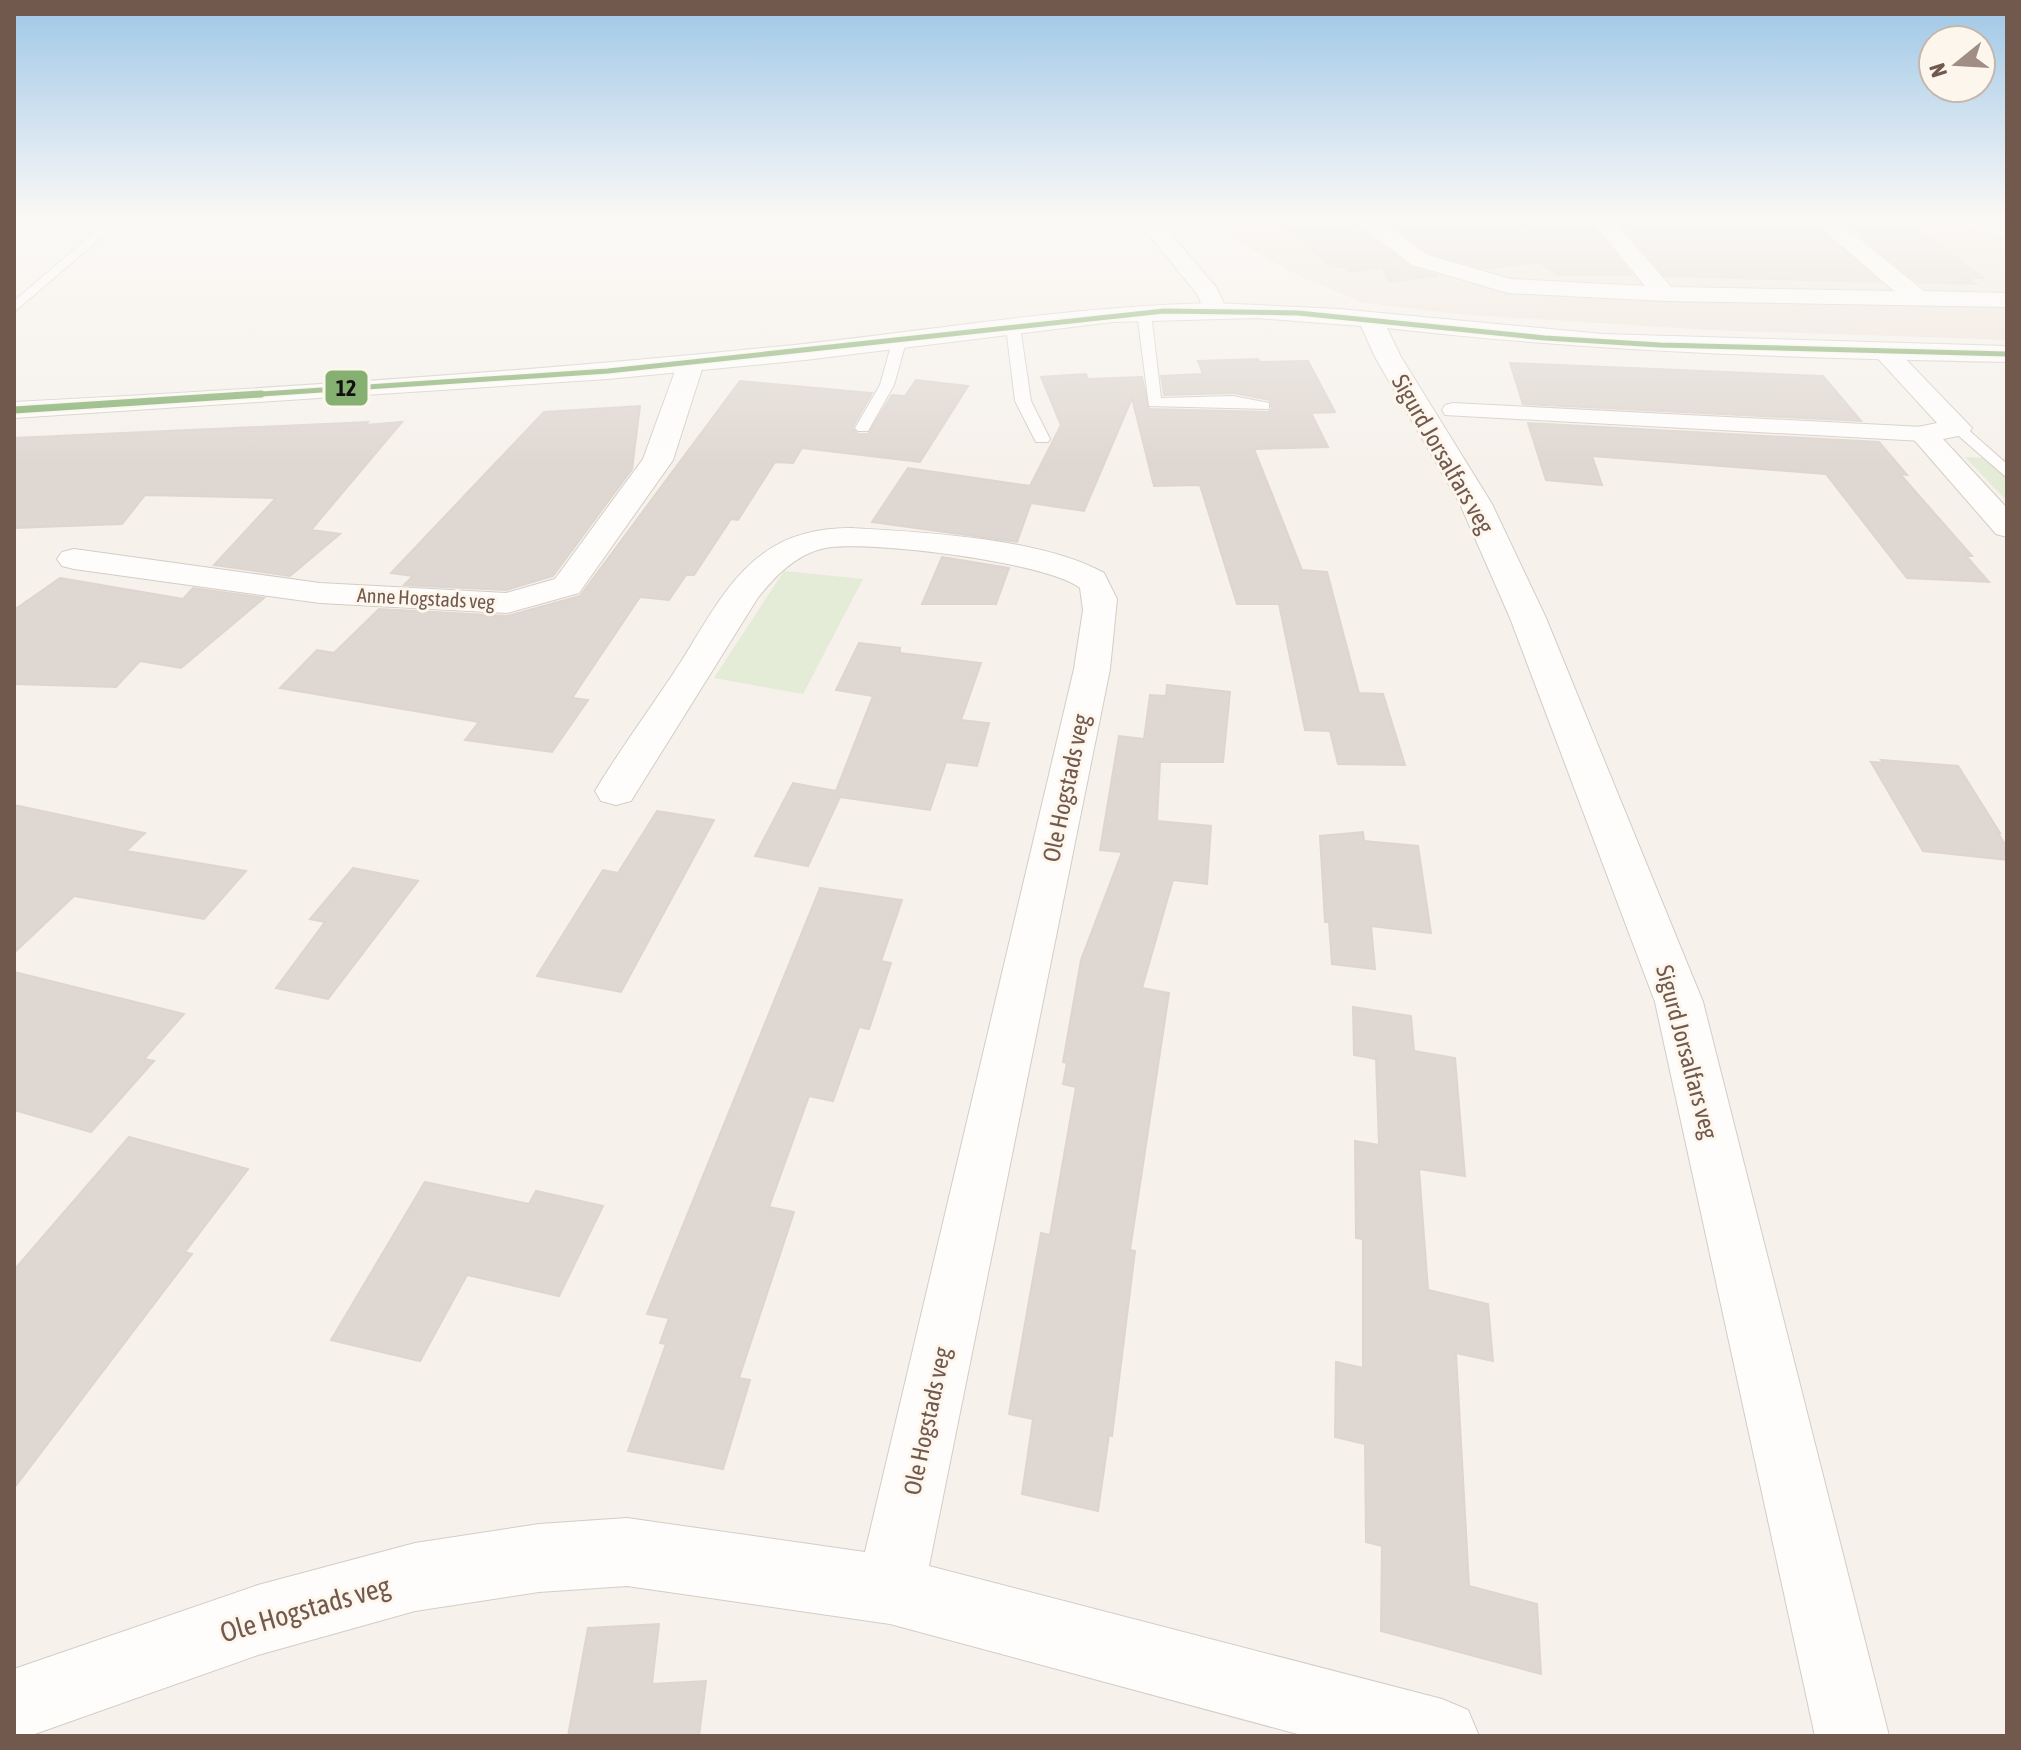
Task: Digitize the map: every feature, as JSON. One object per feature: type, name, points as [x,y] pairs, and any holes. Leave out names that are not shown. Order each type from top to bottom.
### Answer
[{"type":"street","points":[[1212,302],[1215,310]]},
{"type":"street","points":[[14,410],[385,389],[691,363],[1144,313],[1215,310],[1371,320],[1460,331],[1618,343],[2007,354]]},
{"type":"street","name":"Sigurd Jorsalfars veg","points":[[1371,320],[1388,357],[1476,504],[1528,618],[1679,1002],[1852,1736]]},
{"type":"street","points":[[1884,351],[1958,428]]},
{"type":"street","name":"Anne Hogstads veg","points":[[74,559],[320,593],[507,603],[567,586],[658,460],[691,363]]},
{"type":"street","points":[[1453,410],[1923,434],[1958,428]]},
{"type":"street","points":[[1923,434],[2007,527]]},
{"type":"street","name":"Ole Hogstads veg","points":[[616,791],[726,620],[767,566],[805,544],[827,538],[855,536],[1022,558],[1079,571],[1097,587],[1099,604],[1092,669],[890,1590]]},
{"type":"street","name":"Ole Hogstads veg","points":[[14,1705],[258,1620],[415,1577],[539,1558],[627,1552],[890,1590],[1442,1736]]},
{"type":"lane","points":[[1144,313],[1155,420]]},
{"type":"lane","points":[[1013,327],[1023,401],[1042,439]]},
{"type":"lane","points":[[863,428],[887,385],[899,342]]},
{"type":"lane","points":[[1154,403],[1233,401],[1264,406]]},
{"type":"lane","points":[[1958,428],[2007,473]]},
{"type":"shaded area","points":[[1361,302],[2007,302],[2007,340],[1709,330],[1456,314]]},
{"type":"green space","points":[[1965,457],[2007,459],[2007,501]]},
{"type":"green space","points":[[784,571],[863,579],[803,694],[714,678]]},
{"type":"building","points":[[1258,359],[1260,362],[1308,361],[1335,412],[1311,413],[1328,447],[1254,449],[1302,570],[1327,572],[1359,693],[1383,694],[1405,765],[1338,764],[1330,731],[1305,730],[1279,604],[1237,604],[1200,485],[1154,486],[1132,398],[1084,511],[1031,503],[1017,542],[872,522],[908,468],[1030,486],[1061,425],[1041,377],[1086,374],[1088,379],[1142,377],[1149,409],[1269,412],[1272,409],[1270,400],[1234,393],[1164,395],[1161,376],[1203,374],[1198,361]]},
{"type":"building","points":[[1510,363],[1823,376],[1861,421],[1523,404]]},
{"type":"building","points":[[916,380],[968,386],[920,462],[802,448],[793,463],[775,462],[738,520],[731,519],[694,575],[686,575],[669,600],[640,597],[572,698],[588,700],[552,752],[465,740],[479,722],[280,688],[317,650],[334,653],[379,609],[507,616],[580,596],[740,381],[872,393],[852,428],[858,434],[868,434],[892,395],[905,396]]},
{"type":"building","points":[[640,406],[632,469],[553,576],[506,590],[404,585],[413,576],[391,573],[544,412]]},
{"type":"building","points":[[368,422],[366,425],[402,422],[311,530],[340,534],[290,576],[214,565],[276,498],[145,495],[122,524],[14,528],[14,438]]},
{"type":"building","points":[[1528,423],[1879,442],[1907,475],[1900,474],[1972,556],[1966,556],[1989,582],[1907,578],[1826,474],[1592,456],[1602,485],[1546,480]]},
{"type":"building","points":[[942,557],[1009,568],[996,604],[922,604]]},
{"type":"building","points":[[60,578],[183,599],[193,588],[264,598],[181,668],[140,661],[116,687],[14,684],[14,610]]},
{"type":"building","points":[[859,643],[900,648],[900,653],[981,663],[961,720],[989,723],[977,766],[946,762],[930,810],[840,797],[808,866],[755,856],[793,783],[836,791],[873,696],[836,690]]},
{"type":"building","points":[[1167,685],[1230,692],[1223,762],[1160,762],[1157,821],[1211,826],[1207,884],[1173,880],[1142,988],[1169,993],[1130,1250],[1135,1251],[1112,1436],[1109,1435],[1098,1511],[1022,1494],[1033,1419],[1009,1414],[1041,1233],[1050,1235],[1076,1087],[1063,1084],[1067,1063],[1063,1062],[1081,960],[1122,852],[1100,850],[1119,736],[1144,739],[1150,695],[1166,696]]},
{"type":"building","points":[[1881,760],[1958,766],[2000,833],[2007,847],[2007,860],[1923,851],[1871,762],[1883,763]]},
{"type":"building","points":[[14,805],[145,833],[126,851],[246,871],[204,919],[74,896],[14,953]]},
{"type":"building","points":[[657,811],[714,820],[621,992],[537,976],[603,870],[618,873]]},
{"type":"building","points":[[1363,832],[1364,841],[1418,846],[1431,933],[1371,926],[1375,969],[1332,964],[1329,922],[1325,922],[1320,836]]},
{"type":"building","points":[[353,868],[418,881],[328,999],[276,988],[325,922],[310,919]]},
{"type":"building","points":[[820,888],[902,900],[881,961],[891,963],[869,1029],[859,1027],[833,1101],[809,1096],[769,1207],[794,1212],[739,1378],[750,1380],[723,1469],[628,1451],[666,1344],[660,1343],[669,1318],[647,1314]]},
{"type":"building","points":[[14,972],[184,1014],[144,1059],[154,1061],[91,1132],[14,1110]]},
{"type":"building","points":[[1353,1007],[1411,1016],[1414,1051],[1455,1058],[1465,1176],[1419,1169],[1428,1290],[1488,1304],[1493,1361],[1456,1353],[1469,1586],[1537,1604],[1541,1674],[1381,1631],[1382,1546],[1366,1542],[1365,1444],[1335,1437],[1336,1362],[1363,1368],[1363,1239],[1356,1238],[1355,1141],[1379,1145],[1376,1059],[1354,1055]]},
{"type":"building","points":[[129,1137],[248,1169],[185,1252],[192,1254],[14,1488],[14,1270]]},
{"type":"building","points":[[425,1182],[529,1204],[536,1191],[603,1206],[559,1296],[467,1275],[420,1361],[331,1340]]},
{"type":"building","points":[[659,1624],[652,1684],[706,1681],[699,1736],[568,1736],[588,1628]]},
{"type":"transit line","name":"12","points":[[14,410],[608,371],[1164,311],[1298,313],[1545,338],[1660,345],[2007,354]]}]
